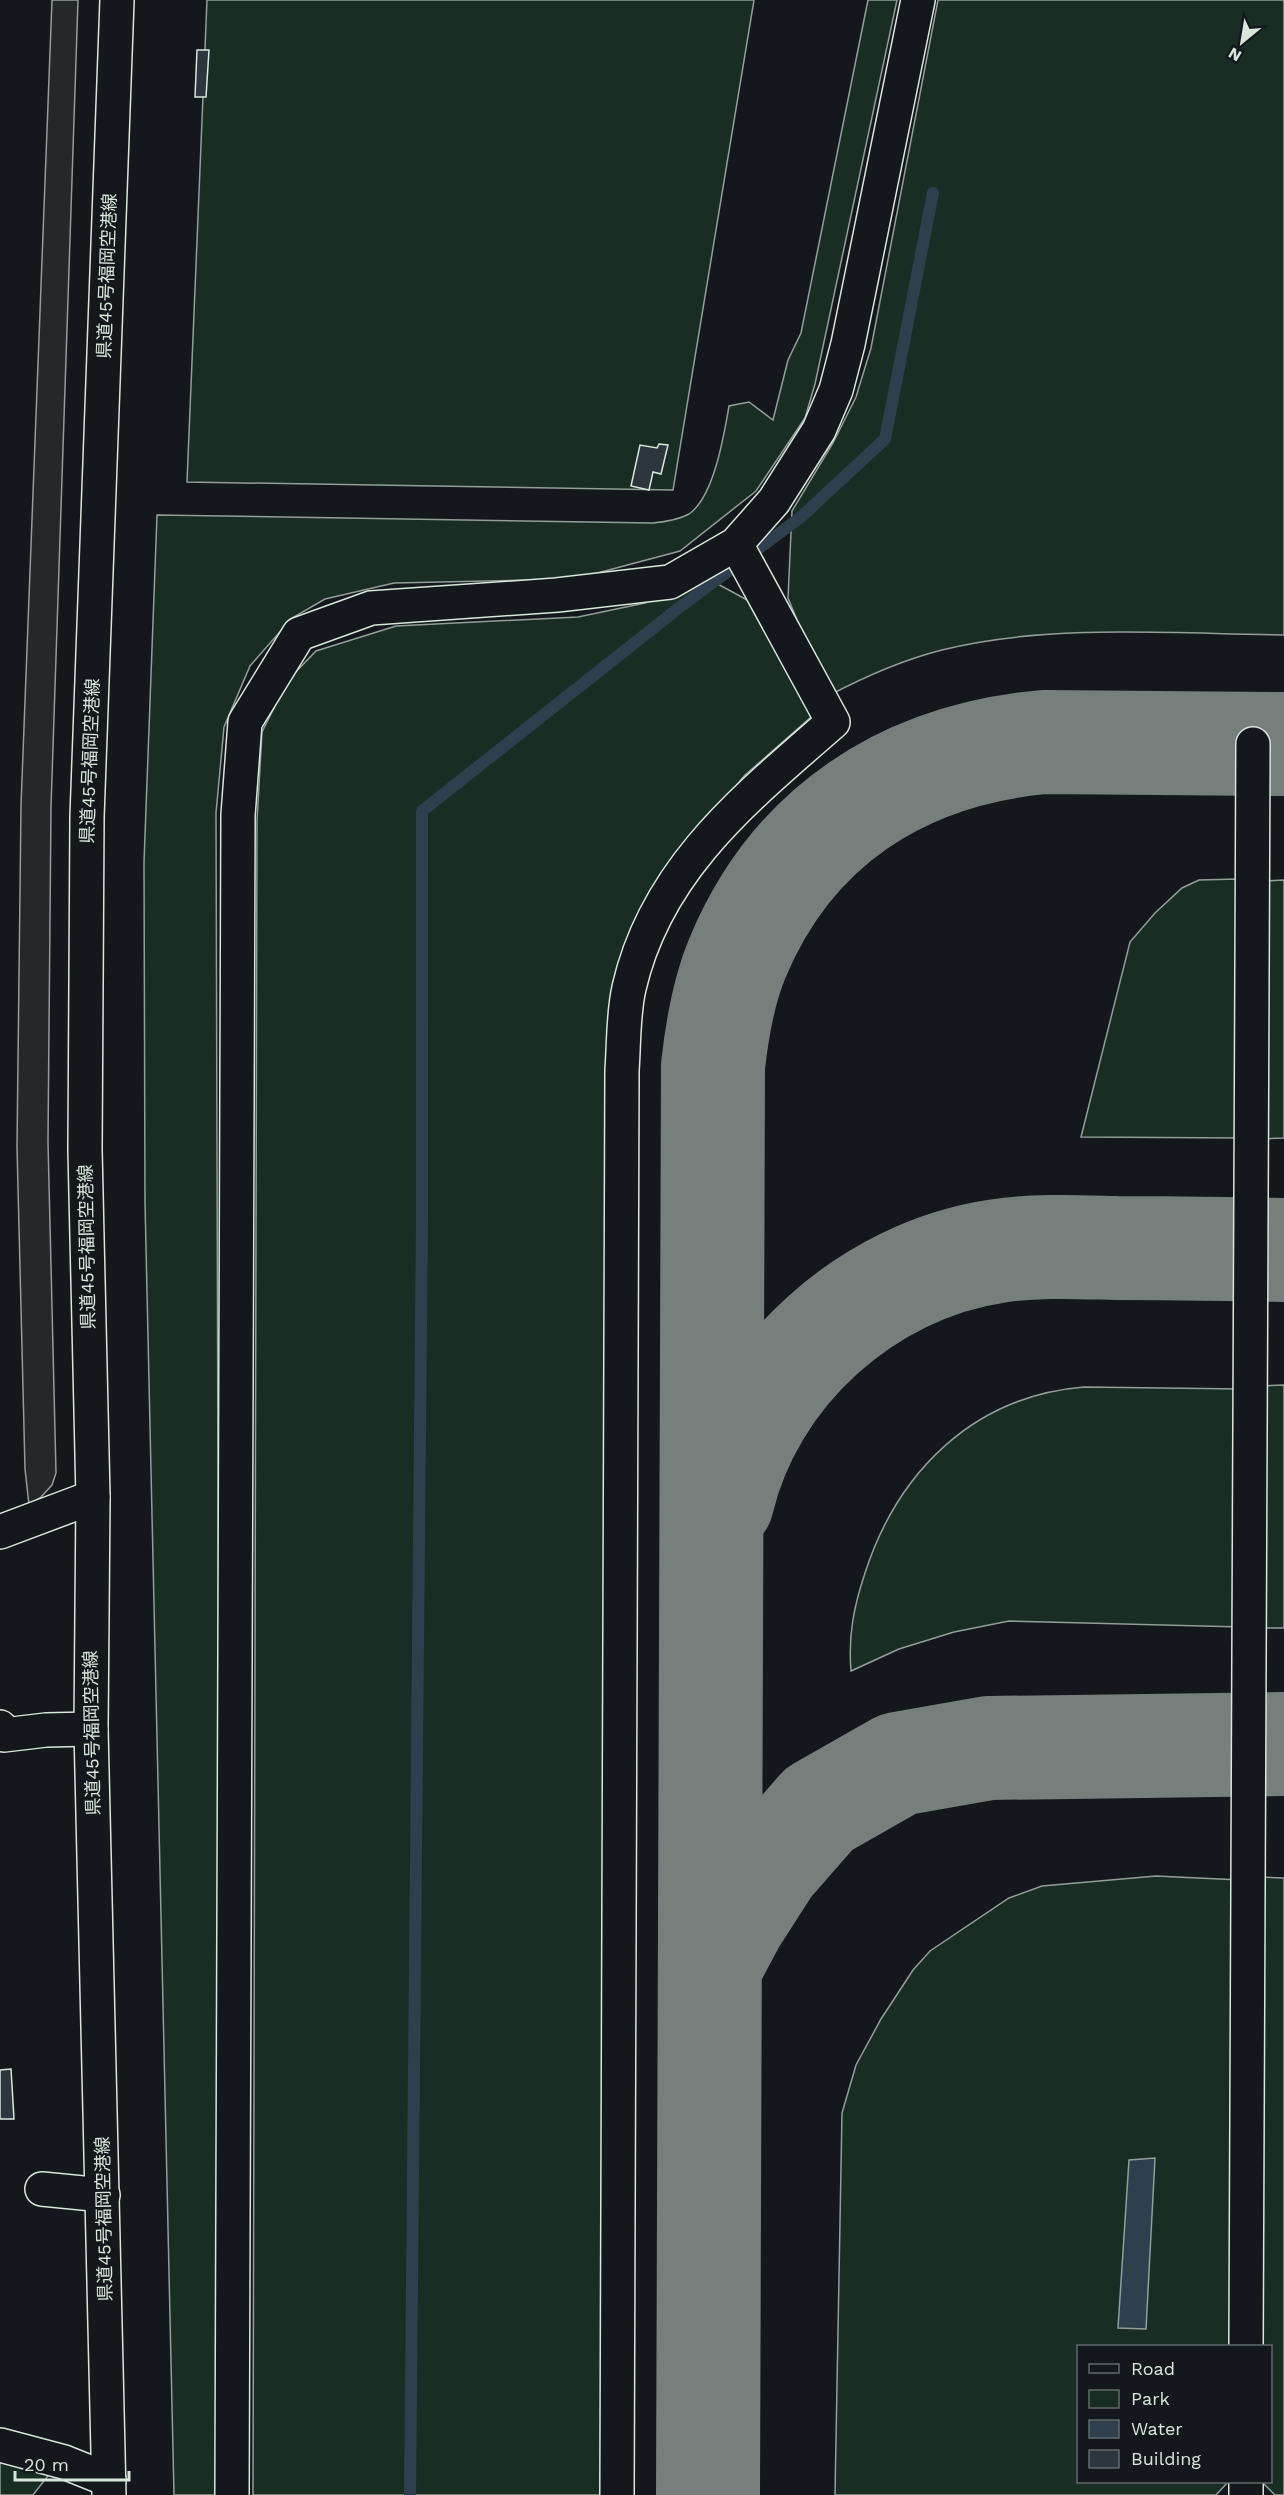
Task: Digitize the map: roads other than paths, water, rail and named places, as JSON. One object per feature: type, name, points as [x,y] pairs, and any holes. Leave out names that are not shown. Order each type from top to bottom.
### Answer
[{"type":"main road","name":"県道45号福岡空港線","points":[[109,2488],[91,1729],[93,1497],[85,1149],[87,817],[117,0]]},
{"type":"main road","points":[[232,2495],[238,815],[244,722],[299,634],[371,608],[557,595],[670,582],[736,544],[774,501],[819,430],[836,390],[848,344],[918,0]]},
{"type":"main road","points":[[617,2495],[622,1070],[629,988],[650,925],[685,865],[741,802],[833,722],[736,544]]},
{"type":"main road","points":[[1246,2345],[1253,744]]},
{"type":"main road","points":[[0,1532],[93,1497]]},
{"type":"main road","points":[[0,1727],[4,1735],[46,1730],[91,1729]]},
{"type":"main road","points":[[42,2189],[56,2188],[103,2195]]},
{"type":"main road","points":[[0,2445],[64,2462],[109,2488]]},
{"type":"water","points":[[1155,2158],[1146,2329],[1118,2328],[1129,2160]]},
{"type":"waterway","points":[[410,2495],[422,1220],[422,811],[680,607],[801,517],[885,439],[933,193]]}]
